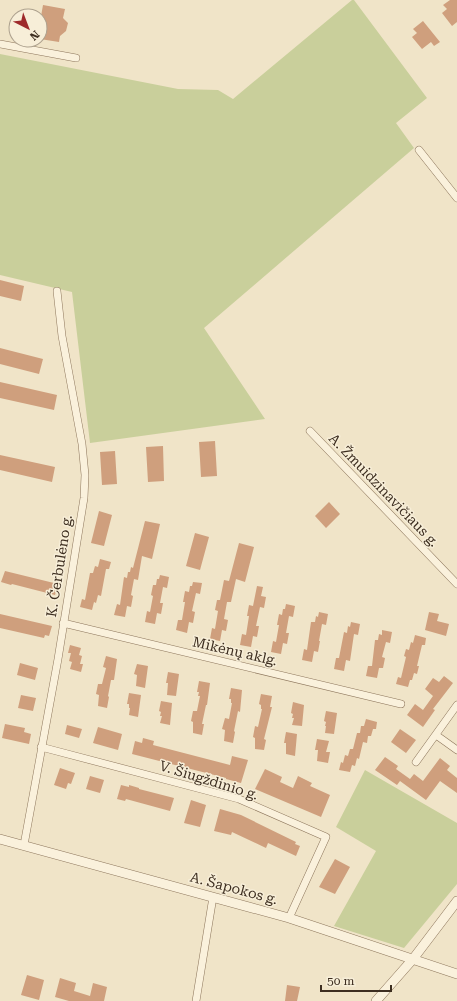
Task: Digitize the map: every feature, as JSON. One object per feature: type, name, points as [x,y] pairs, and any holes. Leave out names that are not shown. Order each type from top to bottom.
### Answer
[{"type":"street","points":[[0,44],[76,58]]},
{"type":"street","points":[[418,150],[457,198]]},
{"type":"street","name":"K. Čerbulėno g.","points":[[24,845],[58,659],[84,498],[85,475],[82,444],[62,336],[56,291]]},
{"type":"street","name":"A. Žmuidzinavičiaus g.","points":[[310,431],[457,584]]},
{"type":"street","name":"Mikėnų aklg.","points":[[63,623],[401,704]]},
{"type":"street","points":[[416,762],[457,705]]},
{"type":"street","points":[[436,735],[457,750]]},
{"type":"street","name":"V. Šiugždinio g.","points":[[41,747],[239,800],[326,837],[290,918]]},
{"type":"street","name":"A. Šapokos g.","points":[[0,839],[290,918],[457,974]]},
{"type":"street","points":[[196,1001],[213,897]]},
{"type":"street","points":[[376,1001],[413,960],[457,901]]},
{"type":"green space","points":[[352,0],[354,0],[427,98],[396,123],[414,148],[204,328],[265,419],[90,443],[72,292],[0,275],[0,54],[178,89],[218,90],[233,99]]},
{"type":"green space","points":[[365,770],[457,823],[457,884],[404,948],[334,926],[376,851],[336,827]]},
{"type":"building","points":[[450,0],[457,0],[457,22],[452,26],[442,13],[447,9],[443,5]]},
{"type":"building","points":[[43,5],[65,9],[63,18],[68,23],[66,31],[60,36],[59,42],[48,40],[48,8],[42,8]]},
{"type":"building","points":[[423,21],[440,42],[434,46],[431,42],[422,49],[412,37],[417,33],[413,29]]},
{"type":"building","points":[[0,280],[24,286],[21,301],[0,296]]},
{"type":"building","points":[[0,348],[43,359],[39,374],[0,364]]},
{"type":"building","points":[[0,382],[57,395],[54,410],[0,398]]},
{"type":"building","points":[[215,441],[217,476],[201,477],[199,442]]},
{"type":"building","points":[[163,446],[164,481],[148,482],[146,447]]},
{"type":"building","points":[[115,451],[117,484],[102,485],[100,452]]},
{"type":"building","points":[[0,455],[55,467],[52,482],[0,470]]},
{"type":"building","points":[[329,502],[340,514],[326,528],[315,516]]},
{"type":"building","points":[[99,511],[112,515],[104,546],[91,543]]},
{"type":"building","points":[[145,521],[160,524],[152,559],[142,556],[138,580],[134,579],[131,595],[133,596],[131,607],[127,606],[125,617],[114,615],[117,604],[120,605],[124,577],[127,578],[131,567],[133,568]]},
{"type":"building","points":[[195,533],[209,537],[200,570],[186,566]]},
{"type":"building","points":[[239,543],[254,547],[245,582],[236,579],[231,602],[227,602],[224,619],[228,620],[226,631],[222,630],[220,641],[210,639],[212,628],[215,629],[218,611],[215,610],[217,600],[220,600],[224,580],[229,581]]},
{"type":"building","points":[[100,559],[111,562],[109,569],[106,569],[101,596],[98,595],[92,610],[80,607],[82,599],[85,600],[90,573],[93,573],[95,566],[98,567]]},
{"type":"building","points":[[5,571],[58,584],[55,595],[1,582]]},
{"type":"building","points":[[160,575],[169,577],[167,588],[163,587],[160,603],[163,603],[161,614],[157,613],[155,624],[145,622],[147,611],[150,612],[153,596],[151,595],[153,585],[156,585],[157,579],[159,579]]},
{"type":"building","points":[[193,582],[202,583],[200,594],[196,593],[192,611],[195,612],[193,623],[189,622],[187,633],[176,630],[178,620],[182,620],[185,591],[189,592],[190,586],[192,586]]},
{"type":"building","points":[[257,586],[263,587],[261,596],[266,597],[264,608],[260,607],[256,626],[259,626],[257,637],[253,636],[251,647],[240,645],[242,634],[246,635],[249,605],[253,606]]},
{"type":"building","points":[[286,604],[295,606],[293,617],[289,616],[286,633],[289,633],[287,644],[283,643],[281,654],[271,652],[273,641],[276,642],[279,614],[282,615]]},
{"type":"building","points":[[319,612],[328,614],[326,625],[322,624],[318,652],[314,651],[312,662],[302,660],[304,649],[307,650],[311,622],[315,622],[316,616],[318,617]]},
{"type":"building","points":[[429,612],[439,614],[437,621],[449,624],[446,636],[425,630]]},
{"type":"building","points":[[0,614],[52,626],[49,636],[45,635],[44,638],[0,628]]},
{"type":"building","points":[[351,622],[360,624],[358,635],[354,634],[350,661],[346,660],[344,671],[334,669],[336,658],[339,658],[344,632],[347,633],[348,626],[350,627]]},
{"type":"building","points":[[382,630],[392,632],[390,643],[386,642],[382,657],[385,658],[383,668],[379,668],[377,678],[366,676],[368,666],[372,666],[375,640],[378,640],[379,634],[382,635]]},
{"type":"building","points":[[415,635],[426,638],[425,645],[422,645],[417,666],[419,666],[417,674],[414,673],[408,687],[396,684],[398,677],[401,678],[406,657],[404,656],[406,649],[409,650]]},
{"type":"building","points":[[70,645],[81,648],[79,655],[82,656],[80,664],[83,664],[81,672],[70,669],[72,662],[69,661],[71,653],[68,653]]},
{"type":"building","points":[[106,656],[117,659],[114,680],[111,680],[107,708],[98,706],[99,695],[96,694],[98,684],[102,684],[106,668],[103,667]]},
{"type":"building","points":[[20,663],[38,668],[35,680],[17,675]]},
{"type":"building","points":[[137,664],[148,666],[145,688],[136,686],[137,675],[134,674]]},
{"type":"building","points":[[168,672],[179,674],[176,696],[167,695],[168,683],[166,683]]},
{"type":"building","points":[[444,676],[453,683],[433,709],[435,710],[423,727],[407,715],[415,704],[423,710],[433,696],[425,689],[433,678],[439,682]]},
{"type":"building","points":[[199,681],[210,683],[207,705],[202,724],[204,724],[202,735],[193,733],[193,722],[191,721],[193,711],[197,711],[200,696],[198,696],[199,692],[197,692]]},
{"type":"building","points":[[231,688],[242,690],[240,712],[238,711],[233,743],[224,741],[225,730],[222,729],[225,718],[229,719],[232,703],[231,699],[229,699]]},
{"type":"building","points":[[129,693],[141,695],[138,717],[129,715],[130,708],[129,704],[127,704]]},
{"type":"building","points":[[261,694],[272,696],[270,707],[272,707],[264,739],[266,740],[264,750],[255,749],[255,738],[253,737],[255,726],[258,727],[262,709],[261,705],[259,704]]},
{"type":"building","points":[[21,695],[36,698],[33,711],[18,708]]},
{"type":"building","points":[[161,701],[172,703],[170,725],[160,723],[162,716],[160,716],[161,712],[159,711]]},
{"type":"building","points":[[293,702],[304,705],[302,726],[292,725],[294,718],[292,718],[293,714],[291,713]]},
{"type":"building","points":[[326,711],[337,713],[334,734],[325,733],[326,722],[324,721]]},
{"type":"building","points":[[366,719],[377,722],[376,729],[373,729],[371,736],[368,736],[367,743],[363,742],[359,759],[357,758],[355,766],[352,765],[350,772],[339,770],[345,755],[348,756],[350,749],[353,749],[357,733],[360,733],[361,726],[364,726]]},
{"type":"building","points":[[5,724],[25,728],[24,732],[31,734],[29,744],[2,738]]},
{"type":"building","points":[[67,725],[82,729],[79,738],[65,734]]},
{"type":"building","points":[[98,727],[122,734],[118,750],[93,743]]},
{"type":"building","points":[[400,729],[416,740],[406,753],[391,742]]},
{"type":"building","points":[[286,732],[297,734],[295,756],[286,754],[286,743],[284,743]]},
{"type":"building","points":[[143,738],[154,741],[153,745],[230,765],[232,756],[248,760],[241,783],[132,754],[135,741],[142,743]]},
{"type":"building","points":[[317,739],[329,741],[326,752],[330,752],[328,763],[317,761],[318,750],[315,750]]},
{"type":"building","points":[[385,757],[398,766],[396,769],[410,779],[414,774],[423,781],[440,758],[450,766],[447,770],[457,778],[457,793],[440,781],[426,800],[400,781],[397,785],[375,770]]},
{"type":"building","points":[[60,768],[75,773],[71,784],[68,783],[66,789],[54,785]]},
{"type":"building","points":[[265,769],[282,777],[280,782],[293,788],[298,776],[312,783],[310,786],[330,795],[321,817],[255,789]]},
{"type":"building","points":[[90,776],[104,780],[100,793],[86,789]]},
{"type":"building","points":[[121,785],[129,787],[129,785],[174,798],[170,811],[126,799],[125,801],[117,799]]},
{"type":"building","points":[[191,800],[206,805],[200,827],[184,823]]},
{"type":"building","points":[[220,809],[241,815],[296,842],[295,844],[300,846],[296,856],[268,843],[266,848],[232,832],[231,835],[214,831]]},
{"type":"building","points":[[335,859],[350,867],[335,894],[319,887]]},
{"type":"building","points":[[27,975],[44,980],[39,1000],[21,995]]},
{"type":"building","points":[[60,978],[76,983],[74,991],[90,996],[93,983],[107,987],[104,1001],[69,1001],[55,997]]},
{"type":"building","points":[[287,985],[300,987],[297,1001],[285,1001]]}]
